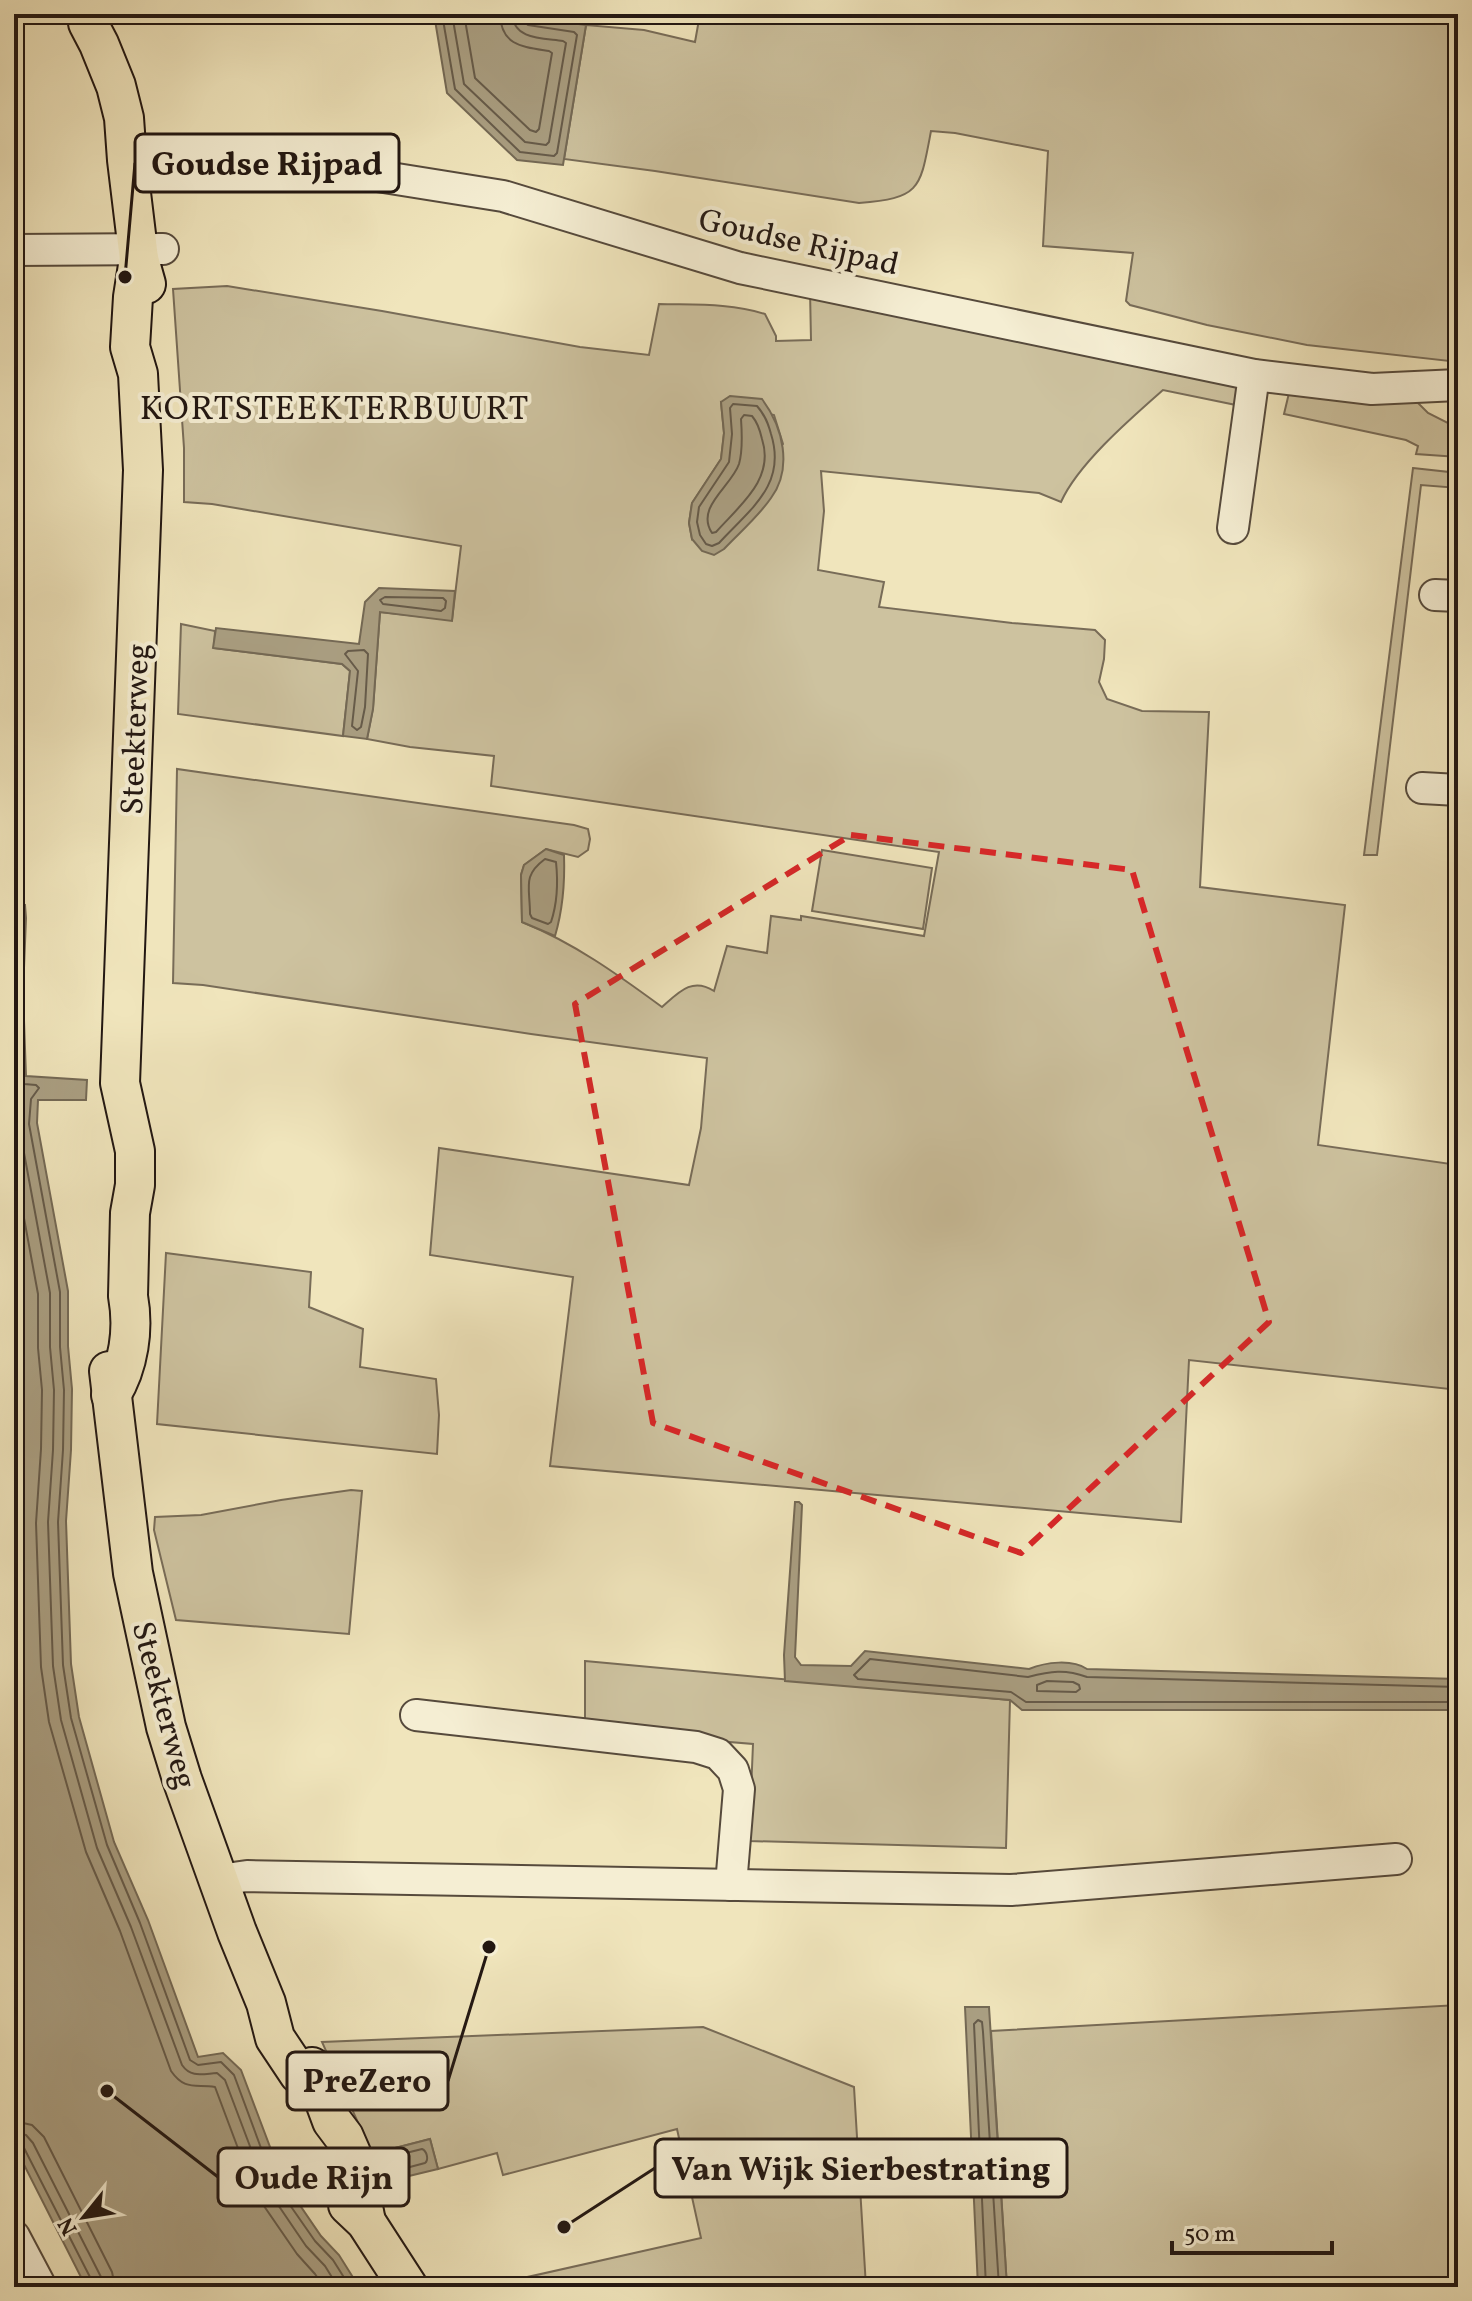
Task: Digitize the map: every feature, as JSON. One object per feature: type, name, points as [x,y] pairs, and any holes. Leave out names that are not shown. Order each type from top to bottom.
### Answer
[{"type":"main road","name":"Steekterweg","points":[[87,19],[116,86],[124,118],[127,160],[147,252],[133,297],[130,347],[138,374],[143,470],[120,1083],[112,1107],[112,1143],[130,1213],[130,1341],[121,1379],[111,1395],[133,1573],[166,1727],[237,1932],[266,2003],[275,2038],[325,2105],[344,2137],[354,2160],[366,2222],[408,2287]]},
{"type":"street","name":"Goudse Rijpad","points":[[127,160],[234,153],[503,196],[740,268],[1254,375],[1372,389],[1458,385]]},
{"type":"street","points":[[14,250],[147,252]]},
{"type":"street","points":[[1233,528],[1254,375]]},
{"type":"street","points":[[1422,788],[1458,790]]},
{"type":"street","points":[[416,1715],[696,1747],[718,1754],[733,1770],[739,1789],[731,1885]]},
{"type":"street","points":[[219,1880],[247,1876],[1011,1890],[1396,1859]]},
{"type":"street","points":[[14,2236],[41,2287]]},
{"type":"highlighted area","points":[[851,835],[1132,870],[1269,1322],[1021,1553],[653,1423],[575,1004]]},
{"type":"shaded area","points":[[700,14],[1458,14],[1458,362],[1307,345],[1207,325],[1130,305],[1126,301],[1133,253],[1043,246],[1048,151],[931,131],[924,166],[914,187],[895,198],[859,203],[564,159],[586,25],[644,30],[695,42]]},
{"type":"shaded area","points":[[227,286],[580,347],[649,355],[659,304],[713,305],[752,310],[765,314],[776,341],[811,340],[810,290],[1241,382],[1236,405],[1163,390],[1092,458],[1061,502],[1039,493],[821,471],[824,511],[818,570],[884,582],[879,607],[1095,630],[1105,640],[1099,682],[1107,699],[1142,711],[1209,712],[1200,887],[1345,905],[1318,1145],[1458,1165],[1458,1390],[1189,1360],[1181,1522],[550,1466],[573,1277],[430,1255],[439,1148],[689,1185],[701,1128],[707,1058],[173,983],[177,769],[588,829],[588,850],[578,857],[546,849],[524,865],[521,875],[522,922],[577,949],[662,1007],[692,986],[699,985],[714,991],[727,946],[767,953],[771,916],[801,920],[801,916],[924,936],[939,852],[491,786],[494,756],[367,739],[373,708],[380,612],[452,620],[461,546],[212,504],[184,502],[184,448],[173,289]],"holes":[[[721,402],[774,415],[783,444],[692,539],[689,523],[692,503],[721,459],[724,433]]]},
{"type":"shaded area","points":[[1289,393],[1412,397],[1428,413],[1458,428],[1458,457],[1416,454],[1418,446],[1406,440],[1284,414]]},
{"type":"shaded area","points":[[1413,468],[1458,473],[1458,488],[1421,485],[1377,855],[1364,855]]},
{"type":"shaded area","points":[[181,624],[215,631],[214,648],[342,664],[350,671],[343,736],[178,714]]},
{"type":"shaded area","points":[[822,850],[932,868],[923,929],[812,911]]},
{"type":"shaded area","points":[[166,1253],[311,1272],[309,1307],[363,1329],[360,1367],[436,1379],[439,1415],[437,1454],[157,1424]]},
{"type":"shaded area","points":[[351,1490],[362,1491],[349,1634],[176,1620],[154,1530],[155,1517],[201,1515]]},
{"type":"shaded area","points":[[585,1661],[1010,1700],[1006,1848],[749,1841],[753,1744],[585,1730]]},
{"type":"shaded area","points":[[1458,2005],[1458,2287],[1007,2287],[991,2031]]},
{"type":"shaded area","points":[[703,2027],[854,2087],[866,2287],[483,2287],[701,2238],[677,2129],[503,2175],[497,2153],[438,2169],[430,2139],[372,2154],[322,2042]]},
{"type":"water","points":[[434,14],[502,14],[586,25],[563,165],[517,160],[447,93]]},
{"type":"water","points":[[730,396],[762,399],[780,435],[782,474],[766,505],[724,549],[714,555],[702,551],[692,539],[689,523],[692,503],[721,459],[724,433],[721,402]]},
{"type":"water","points":[[379,588],[455,591],[452,621],[380,612],[373,709],[367,739],[343,736],[350,671],[342,664],[213,648],[216,628],[359,644],[365,602]]},
{"type":"water","points":[[546,849],[564,855],[563,896],[555,936],[522,922],[521,875],[524,865]]},
{"type":"water","points":[[14,904],[25,905],[26,918],[23,993],[26,1076],[87,1080],[86,1100],[38,1100],[37,1123],[68,1291],[72,1389],[66,1521],[71,1664],[79,1717],[114,1842],[148,1920],[198,2057],[223,2053],[241,2070],[270,2147],[269,2160],[359,2287],[86,2287],[14,2145]]},
{"type":"water","points":[[795,1502],[802,1505],[795,1657],[801,1665],[851,1666],[865,1651],[1029,1669],[1051,1663],[1067,1663],[1087,1669],[1458,1679],[1458,1710],[1022,1710],[1010,1700],[785,1681],[784,1655]]},
{"type":"water","points":[[965,2007],[989,2007],[1007,2287],[978,2287]]},
{"type":"water","points":[[430,2139],[438,2169],[384,2182],[372,2154]]},
{"type":"place","name":"Goudse Rijpad","points":[[125,277]]},
{"type":"place","name":"PreZero","points":[[489,1947]]},
{"type":"place","name":"Oude Rijn","points":[[107,2091]]},
{"type":"place","name":"Van Wijk Sierbestrating","points":[[564,2227]]},
{"type":"district","name":"KORTSTEEKTERBUURT","points":[[335,407]]}]
